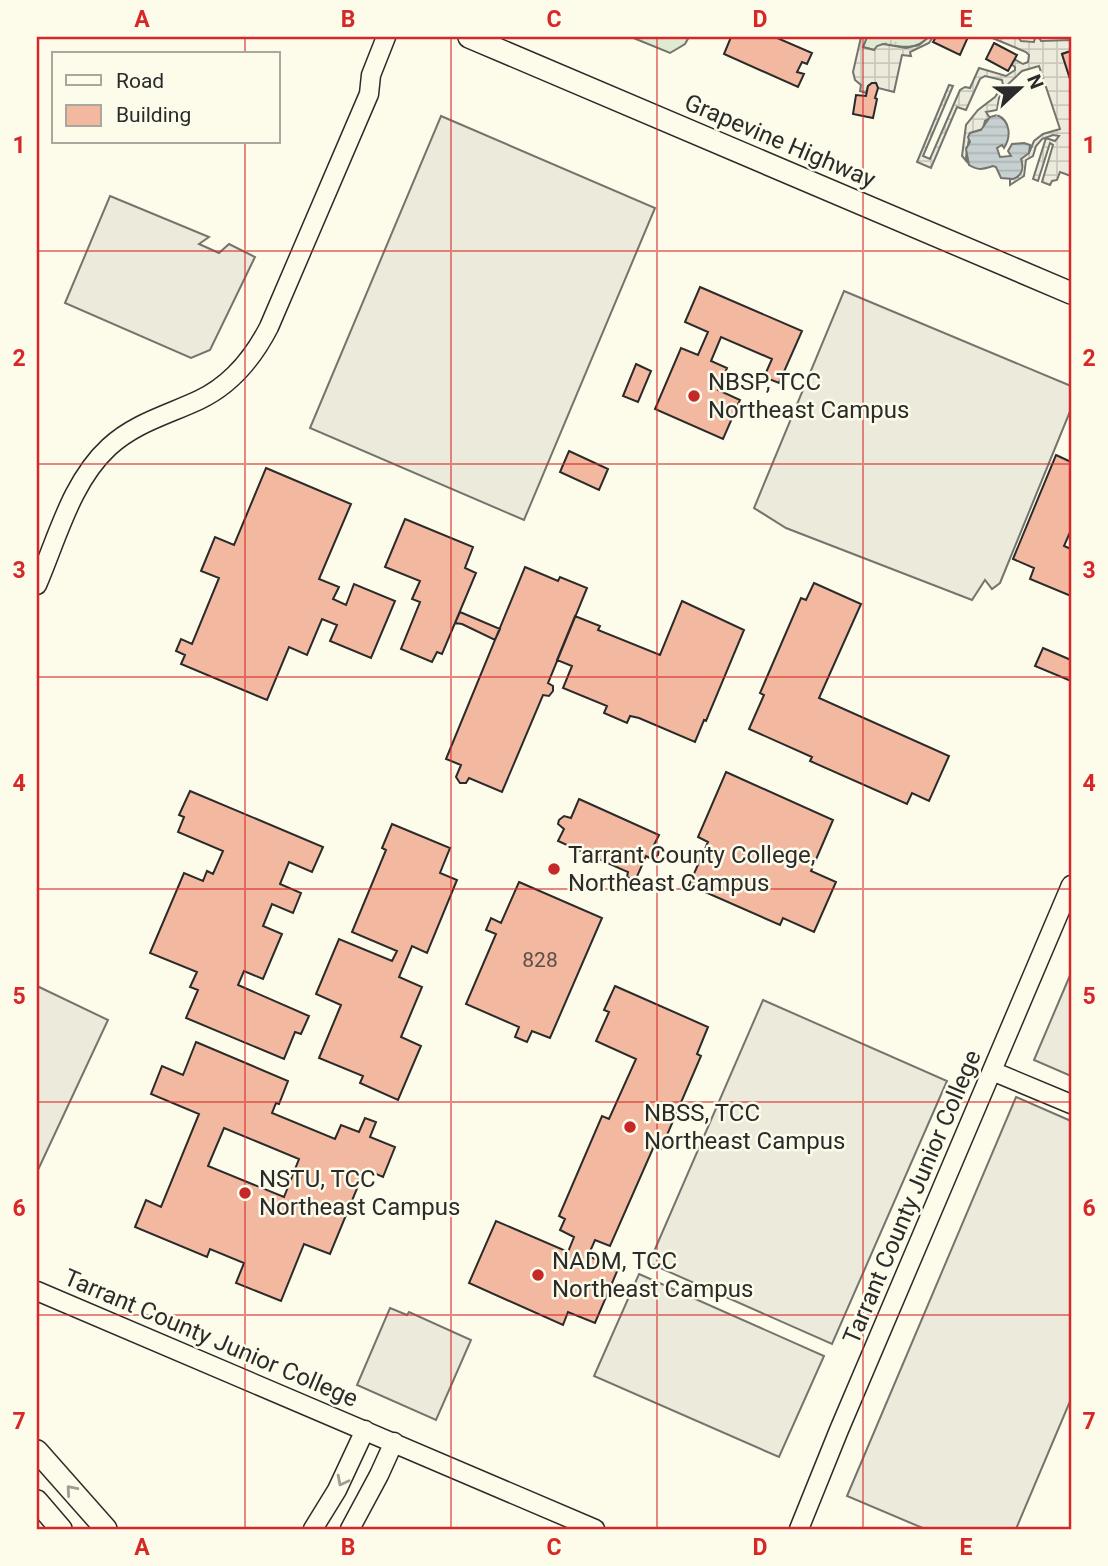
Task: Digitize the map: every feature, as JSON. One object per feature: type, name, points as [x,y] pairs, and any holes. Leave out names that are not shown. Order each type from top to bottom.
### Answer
[{"type":"main road","name":"Grapevine Highway","points":[[469,37],[1071,293]]},
{"type":"main road","points":[[37,1451],[106,1529]]},
{"type":"main road","points":[[37,1501],[61,1529]]},
{"type":"street","points":[[369,94],[370,75],[386,37]]},
{"type":"street","points":[[37,585],[78,489],[107,449],[141,424],[210,394],[236,374],[254,354],[269,327],[369,94],[381,80],[399,37]]},
{"type":"street","name":"Tarrant County Junior College","points":[[799,1529],[1071,885]]},
{"type":"street","points":[[992,1071],[1071,1104]]},
{"type":"street","name":"Tarrant County Junior College","points":[[37,1291],[595,1529]]},
{"type":"street","name":"Tarrant County Junior College","points":[[313,1529],[337,1490],[365,1430]]},
{"type":"street","points":[[350,1529],[394,1442]]},
{"type":"green space","points":[[631,37],[689,37],[685,44],[670,53]]},
{"type":"green space","points":[[867,37],[929,37],[913,46],[883,44],[874,50],[863,47]]},
{"type":"shaded area","points":[[861,37],[867,37],[863,47],[874,50],[883,44],[906,48],[919,45],[933,37],[929,43],[910,52],[911,56],[902,55],[894,92],[878,88],[876,83],[872,83],[866,93],[860,91],[861,85],[855,80],[853,72]]},
{"type":"shaded area","points":[[990,37],[1018,37],[1021,41],[1034,42],[1035,37],[1039,37],[1041,41],[1071,40],[1071,51],[1062,54],[1071,82],[1071,176],[1060,172],[1057,180],[1050,185],[1042,182],[1053,145],[1050,143],[1038,181],[1033,179],[1046,138],[1055,141],[1059,136],[1053,135],[1042,139],[1033,156],[1026,160],[1024,176],[1010,185],[1010,179],[1018,177],[1022,156],[1029,153],[1034,141],[1043,134],[1060,129],[1039,66],[1022,71],[1005,87],[997,110],[986,112],[990,118],[985,121],[983,129],[970,133],[966,157],[968,163],[962,156],[966,125],[978,110],[995,97],[1003,85],[1002,80],[985,76],[980,79],[966,110],[957,107],[931,168],[917,162],[949,85],[953,86],[923,156],[930,159],[960,90],[970,88],[979,68],[1006,76],[1015,70],[1011,64],[1014,59],[1023,64],[1028,62],[1029,55],[1026,52]]},
{"type":"shaded area","points":[[997,115],[1005,121],[1008,130],[1004,148],[1002,145],[997,148],[1000,157],[1011,156],[1008,151],[1012,144],[1030,145],[1029,153],[1021,159],[1021,173],[1013,179],[1001,178],[993,166],[981,169],[969,165],[966,149],[970,142],[970,133],[981,130],[990,117]]},
{"type":"shaded area","points":[[441,116],[655,208],[524,520],[310,428]]},
{"type":"shaded area","points":[[110,196],[209,237],[199,244],[219,253],[229,244],[255,257],[210,350],[191,358],[65,303]]},
{"type":"shaded area","points":[[844,291],[1071,386],[1071,409],[1000,583],[992,589],[985,580],[972,600],[786,528],[754,508]]},
{"type":"shaded area","points":[[1071,973],[1071,1076],[1034,1060]]},
{"type":"shaded area","points":[[37,986],[108,1020],[37,1172]]},
{"type":"shaded area","points":[[763,1000],[947,1081],[832,1344],[649,1263]]},
{"type":"shaded area","points":[[1016,1097],[1071,1121],[1071,1399],[1016,1529],[925,1529],[847,1496]]},
{"type":"shaded area","points":[[639,1274],[824,1356],[779,1457],[594,1376]]},
{"type":"shaded area","points":[[390,1308],[407,1315],[409,1312],[471,1340],[436,1420],[357,1385]]},
{"type":"building","points":[[731,37],[775,37],[812,53],[807,64],[802,62],[797,72],[804,74],[798,87],[724,54]]},
{"type":"building","points":[[936,37],[968,37],[960,55],[933,42]]},
{"type":"building","points":[[994,43],[1017,55],[1008,71],[986,59]]},
{"type":"building","points":[[1071,51],[1071,82],[1062,54]]},
{"type":"building","points":[[876,83],[878,88],[873,118],[853,114],[856,95],[866,96],[868,86]]},
{"type":"building","points":[[700,287],[802,331],[779,383],[764,377],[772,359],[721,337],[711,361],[727,368],[718,390],[740,400],[723,439],[655,409],[681,348],[698,355],[708,332],[685,322]]},
{"type":"building","points":[[636,364],[651,371],[638,402],[623,396]]},
{"type":"building","points":[[569,451],[608,469],[599,490],[560,472]]},
{"type":"building","points":[[1056,455],[1071,462],[1071,530],[1064,546],[1071,549],[1071,596],[1030,579],[1034,568],[1013,559]]},
{"type":"building","points":[[266,468],[351,504],[319,579],[339,587],[333,599],[346,605],[354,584],[395,601],[371,658],[330,641],[337,625],[322,619],[307,655],[289,647],[267,700],[181,664],[185,655],[176,651],[181,639],[192,644],[219,578],[201,571],[215,537],[234,545]]},
{"type":"building","points":[[405,519],[473,547],[465,568],[476,573],[442,654],[437,652],[432,662],[401,649],[420,602],[412,599],[420,581],[385,567]]},
{"type":"building","points":[[525,567],[558,581],[560,577],[587,588],[548,683],[553,686],[553,691],[549,696],[543,695],[502,792],[469,778],[466,783],[460,783],[456,777],[461,765],[446,759]]},
{"type":"building","points":[[814,583],[861,604],[819,698],[949,756],[929,801],[912,793],[907,804],[810,761],[812,757],[749,729],[764,695],[760,693],[801,598],[806,600]]},
{"type":"building","points":[[682,601],[744,630],[695,742],[639,718],[630,716],[627,723],[604,713],[607,706],[563,688],[572,666],[557,660],[575,616],[600,626],[598,630],[660,655]]},
{"type":"building","points":[[460,612],[500,629],[495,640],[455,623]]},
{"type":"building","points":[[1043,648],[1071,660],[1071,681],[1035,666]]},
{"type":"building","points":[[726,772],[833,820],[811,871],[836,882],[814,932],[783,918],[780,925],[689,885],[708,842],[698,837]]},
{"type":"building","points":[[190,791],[323,847],[312,872],[289,862],[280,884],[301,893],[293,913],[272,904],[263,926],[282,934],[263,979],[244,971],[238,985],[309,1016],[301,1034],[295,1032],[284,1059],[186,1018],[198,990],[190,987],[197,972],[150,953],[184,873],[203,881],[207,871],[213,874],[223,851],[178,832],[184,817],[179,815]]},
{"type":"building","points":[[579,799],[659,835],[654,845],[659,849],[658,855],[652,859],[646,856],[635,881],[627,877],[628,872],[558,841],[564,829],[558,824],[559,820],[564,816],[571,818]]},
{"type":"building","points":[[392,824],[450,848],[440,873],[457,880],[427,953],[412,946],[399,977],[422,987],[401,1037],[421,1046],[398,1100],[360,1083],[363,1076],[319,1058],[341,1005],[316,994],[339,939],[392,961],[397,951],[352,932],[386,850],[382,848]]},
{"type":"building","points":[[519,882],[602,918],[550,1038],[532,1031],[527,1042],[515,1037],[519,1027],[466,1004],[496,934],[486,930],[491,918],[501,923]]},
{"type":"building","points":[[615,986],[708,1027],[697,1054],[701,1056],[661,1149],[654,1146],[610,1246],[595,1240],[588,1256],[618,1269],[595,1323],[568,1312],[563,1325],[469,1283],[496,1221],[568,1252],[574,1237],[560,1230],[565,1219],[559,1216],[602,1116],[609,1119],[636,1059],[596,1041],[609,1012],[604,1010]]},
{"type":"building","points":[[196,1042],[288,1081],[279,1104],[276,1103],[272,1113],[335,1139],[341,1125],[359,1132],[365,1118],[376,1122],[370,1137],[395,1147],[383,1177],[365,1169],[330,1254],[304,1244],[281,1301],[236,1283],[244,1263],[210,1249],[207,1257],[135,1227],[146,1200],[161,1207],[199,1114],[151,1094],[162,1066],[183,1075]],"holes":[[[224,1128],[299,1159],[284,1197],[208,1166]]]},
{"type":"place","name":"NBSP, TCC Northeast Campus","points":[[694,396]]},
{"type":"place","name":"Tarrant County College, Northeast Campus","points":[[554,869]]},
{"type":"place","name":"NBSS, TCC Northeast Campus","points":[[630,1127]]},
{"type":"place","name":"NSTU, TCC Northeast Campus","points":[[245,1193]]},
{"type":"place","name":"NADM, TCC Northeast Campus","points":[[538,1275]]}]
